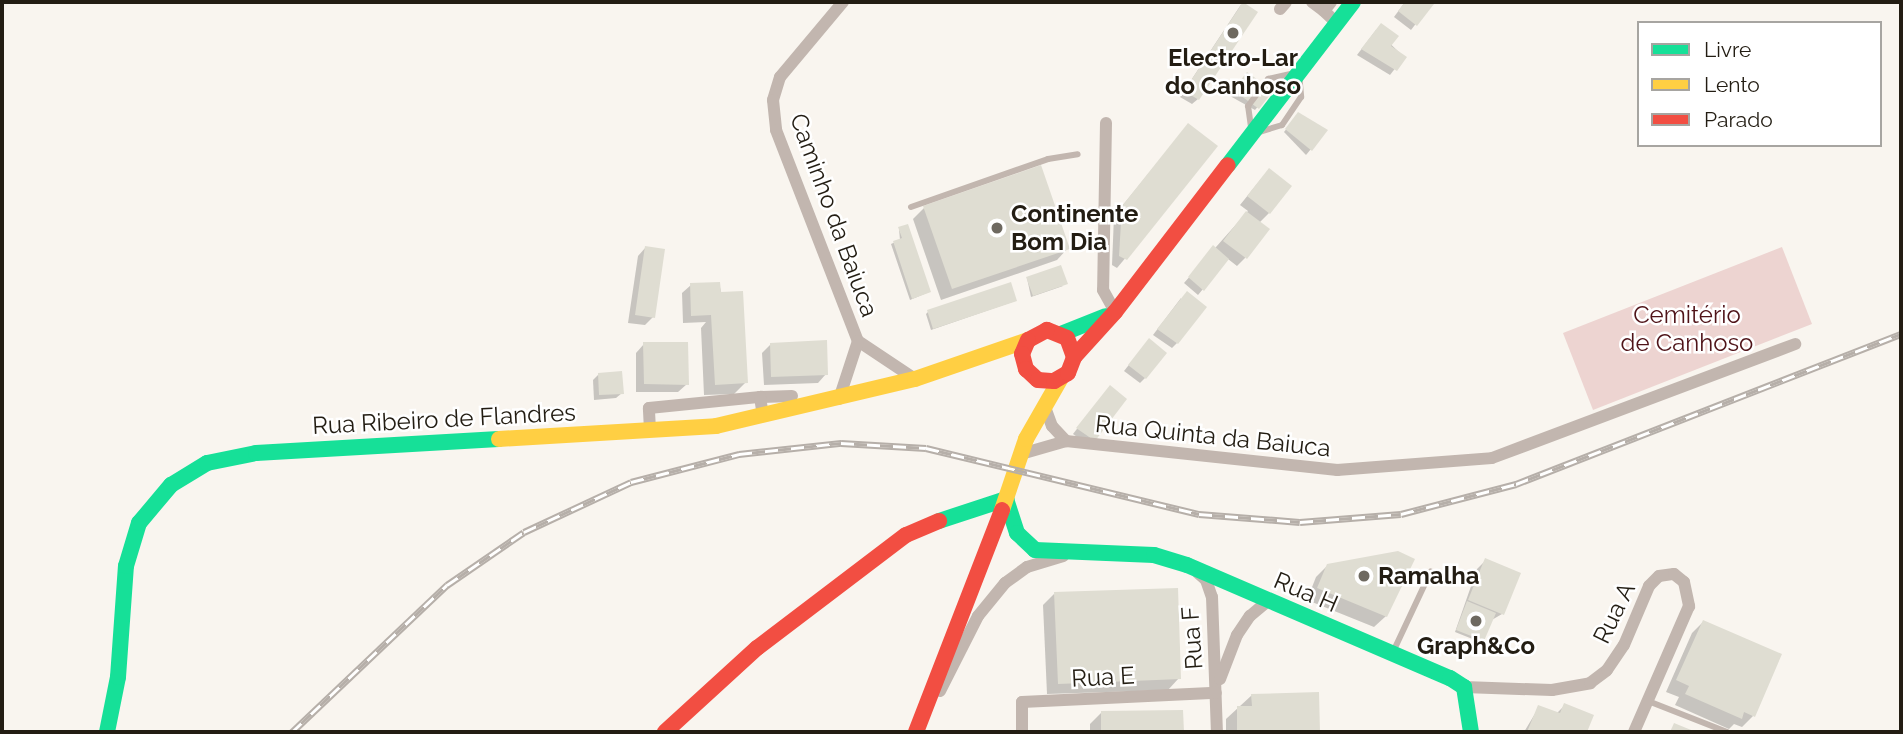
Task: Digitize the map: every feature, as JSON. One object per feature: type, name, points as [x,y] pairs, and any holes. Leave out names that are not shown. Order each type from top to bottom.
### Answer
[{"type":"main road","points":[[918,732],[1021,454],[1031,430],[1074,357],[1115,312],[1353,2]]},
{"type":"main road","name":"Rua Ribeiro de Flandres","points":[[107,732],[118,677],[126,566],[139,523],[171,485],[207,463],[256,453],[716,426],[915,379],[1028,340],[1047,330],[1061,334],[1115,312]]},
{"type":"main road","points":[[1061,334],[1071,344],[1074,357]]},
{"type":"main road","points":[[1028,340],[1024,366],[1036,401],[1031,430]]},
{"type":"main road","name":"Rua Ribeiro de Flandres","points":[[979,358],[1024,366],[1046,382],[1062,378]]},
{"type":"main road","points":[[664,732],[757,648],[906,535],[979,505],[1006,499]]},
{"type":"main road","name":"Rua H","points":[[1006,499],[1024,544],[1035,550],[1154,555],[1188,565],[1464,687]]},
{"type":"main road","points":[[1464,687],[1471,732]]},
{"type":"street","name":"Caminho da Baiuca","points":[[844,2],[780,77],[773,100],[776,130],[858,341],[915,379]]},
{"type":"street","points":[[1312,2],[1327,6],[1337,23]]},
{"type":"street","points":[[1106,123],[1103,290],[1115,312]]},
{"type":"street","name":"Caminho da Baiuca","points":[[839,398],[858,341]]},
{"type":"street","name":"Rua Quinta da Baiuca","points":[[1021,454],[1066,441],[1337,470],[1492,458],[1795,344]]},
{"type":"street","points":[[650,430],[649,408],[792,396]]},
{"type":"street","points":[[760,397],[763,416]]},
{"type":"street","name":"Rua Quinta da Baiuca","points":[[1045,407],[1052,426],[1066,441]]},
{"type":"street","name":"Rua H","points":[[918,732],[978,616],[1005,583],[1027,567],[1081,553]]},
{"type":"street","name":"Rua F","points":[[1188,565],[1206,580],[1212,597],[1216,693]]},
{"type":"street","name":"Rua A","points":[[1464,687],[1552,690],[1590,683],[1607,670],[1624,645],[1649,586],[1659,576],[1674,575],[1684,582],[1689,606],[1634,732]]},
{"type":"street","name":"Rua F","points":[[1216,693],[1237,635],[1250,616],[1268,601]]},
{"type":"street","points":[[1216,693],[1217,732]]},
{"type":"street","name":"Rua E","points":[[1022,732],[1022,702],[1216,693]]},
{"type":"lane","points":[[911,207],[1048,159],[1078,154]]},
{"type":"lane","points":[[1392,653],[1431,571]]},
{"type":"lane","points":[[1648,701],[1727,732]]},
{"type":"green space","name":"Cemitério de Canhoso","points":[[1782,247],[1812,324],[1593,410],[1563,333]]},
{"type":"building","points":[[1243,2],[1258,12],[1199,100],[1184,91]]},
{"type":"building","points":[[1405,2],[1434,4],[1417,26],[1398,11]]},
{"type":"building","points":[[1381,23],[1399,36],[1391,46],[1407,57],[1397,71],[1361,49]]},
{"type":"building","points":[[1247,72],[1273,91],[1259,109],[1233,90]]},
{"type":"building","points":[[1298,112],[1328,130],[1312,151],[1285,129]]},
{"type":"building","points":[[1188,123],[1218,146],[1127,260],[1119,256],[1122,206]]},
{"type":"building","name":"Continente Bom Dia","points":[[1041,165],[1070,249],[952,289],[923,206]]},
{"type":"building","points":[[1269,168],[1292,186],[1270,214],[1247,196]]},
{"type":"building","points":[[1246,211],[1270,229],[1247,259],[1223,241]]},
{"type":"building","points":[[908,224],[931,292],[912,299],[893,241],[902,238],[898,227]]},
{"type":"building","points":[[1213,245],[1229,259],[1204,291],[1188,277]]},
{"type":"building","points":[[645,246],[665,249],[655,318],[635,315]]},
{"type":"building","points":[[1061,265],[1068,284],[1033,296],[1026,277]]},
{"type":"building","points":[[720,282],[721,292],[743,291],[748,383],[715,385],[711,315],[691,316],[690,283]]},
{"type":"building","points":[[1011,282],[1017,301],[933,329],[927,310]]},
{"type":"building","points":[[1187,291],[1207,307],[1178,344],[1157,329]]},
{"type":"building","points":[[1149,338],[1167,353],[1146,379],[1128,365]]},
{"type":"building","points":[[827,340],[828,375],[771,377],[770,343]]},
{"type":"building","points":[[643,342],[688,342],[689,385],[644,384]]},
{"type":"building","points":[[622,371],[624,394],[599,395],[598,373]]},
{"type":"building","points":[[1110,385],[1127,399],[1095,441],[1076,428]]},
{"type":"building","name":"Ramalha","points":[[1398,551],[1415,559],[1387,617],[1317,588],[1327,564]]},
{"type":"building","points":[[1485,558],[1521,573],[1504,615],[1468,600]]},
{"type":"building","points":[[1178,588],[1181,679],[1058,684],[1054,592]]},
{"type":"building","name":"Graph&Co","points":[[1467,601],[1496,613],[1484,641],[1456,630]]},
{"type":"building","points":[[1703,620],[1782,654],[1755,717],[1744,712],[1742,719],[1685,694],[1689,686],[1676,680]]},
{"type":"building","points":[[1319,692],[1320,732],[1237,732],[1237,706],[1252,706],[1251,694]]},
{"type":"building","points":[[1564,703],[1594,715],[1587,732],[1527,732],[1538,705],[1560,713]]},
{"type":"building","points":[[1183,710],[1184,732],[1101,732],[1101,711]]},
{"type":"building","points":[[1674,723],[1696,732],[1670,732]]},
{"type":"railway","points":[[292,732],[447,585],[524,532],[631,482],[739,454],[841,443],[926,448],[1199,514],[1300,522],[1401,514],[1516,484],[1901,334]]},
{"type":"traffic: fast","points":[[1228,165],[1353,2]]},
{"type":"traffic: fast","points":[[1061,334],[1106,316]]},
{"type":"traffic: fast","points":[[107,732],[118,677],[126,566],[139,523],[171,485],[207,463],[256,453],[499,439]]},
{"type":"traffic: fast","points":[[939,521],[1006,499],[1017,533],[1035,550],[1154,555],[1187,565],[1450,678],[1464,687],[1471,732]]},
{"type":"traffic: slow","points":[[499,439],[716,426],[915,379],[1028,340]]},
{"type":"traffic: slow","points":[[1002,510],[1026,439],[1061,378]]},
{"type":"traffic: jam","points":[[1074,357],[1067,338],[1047,330],[1028,340],[1022,354],[1026,369],[1038,380],[1054,381],[1068,373],[1074,357],[1115,312],[1228,165]]},
{"type":"traffic: jam","points":[[916,732],[1002,510]]},
{"type":"traffic: jam","points":[[665,732],[757,648],[906,535],[939,521]]},
{"type":"place","name":"Electro-Lar do Canhoso","points":[[1233,33]]},
{"type":"place","name":"Continente Bom Dia","points":[[997,228]]},
{"type":"place","name":"Ramalha","points":[[1364,576]]},
{"type":"place","name":"Graph&Co","points":[[1476,621]]}]
